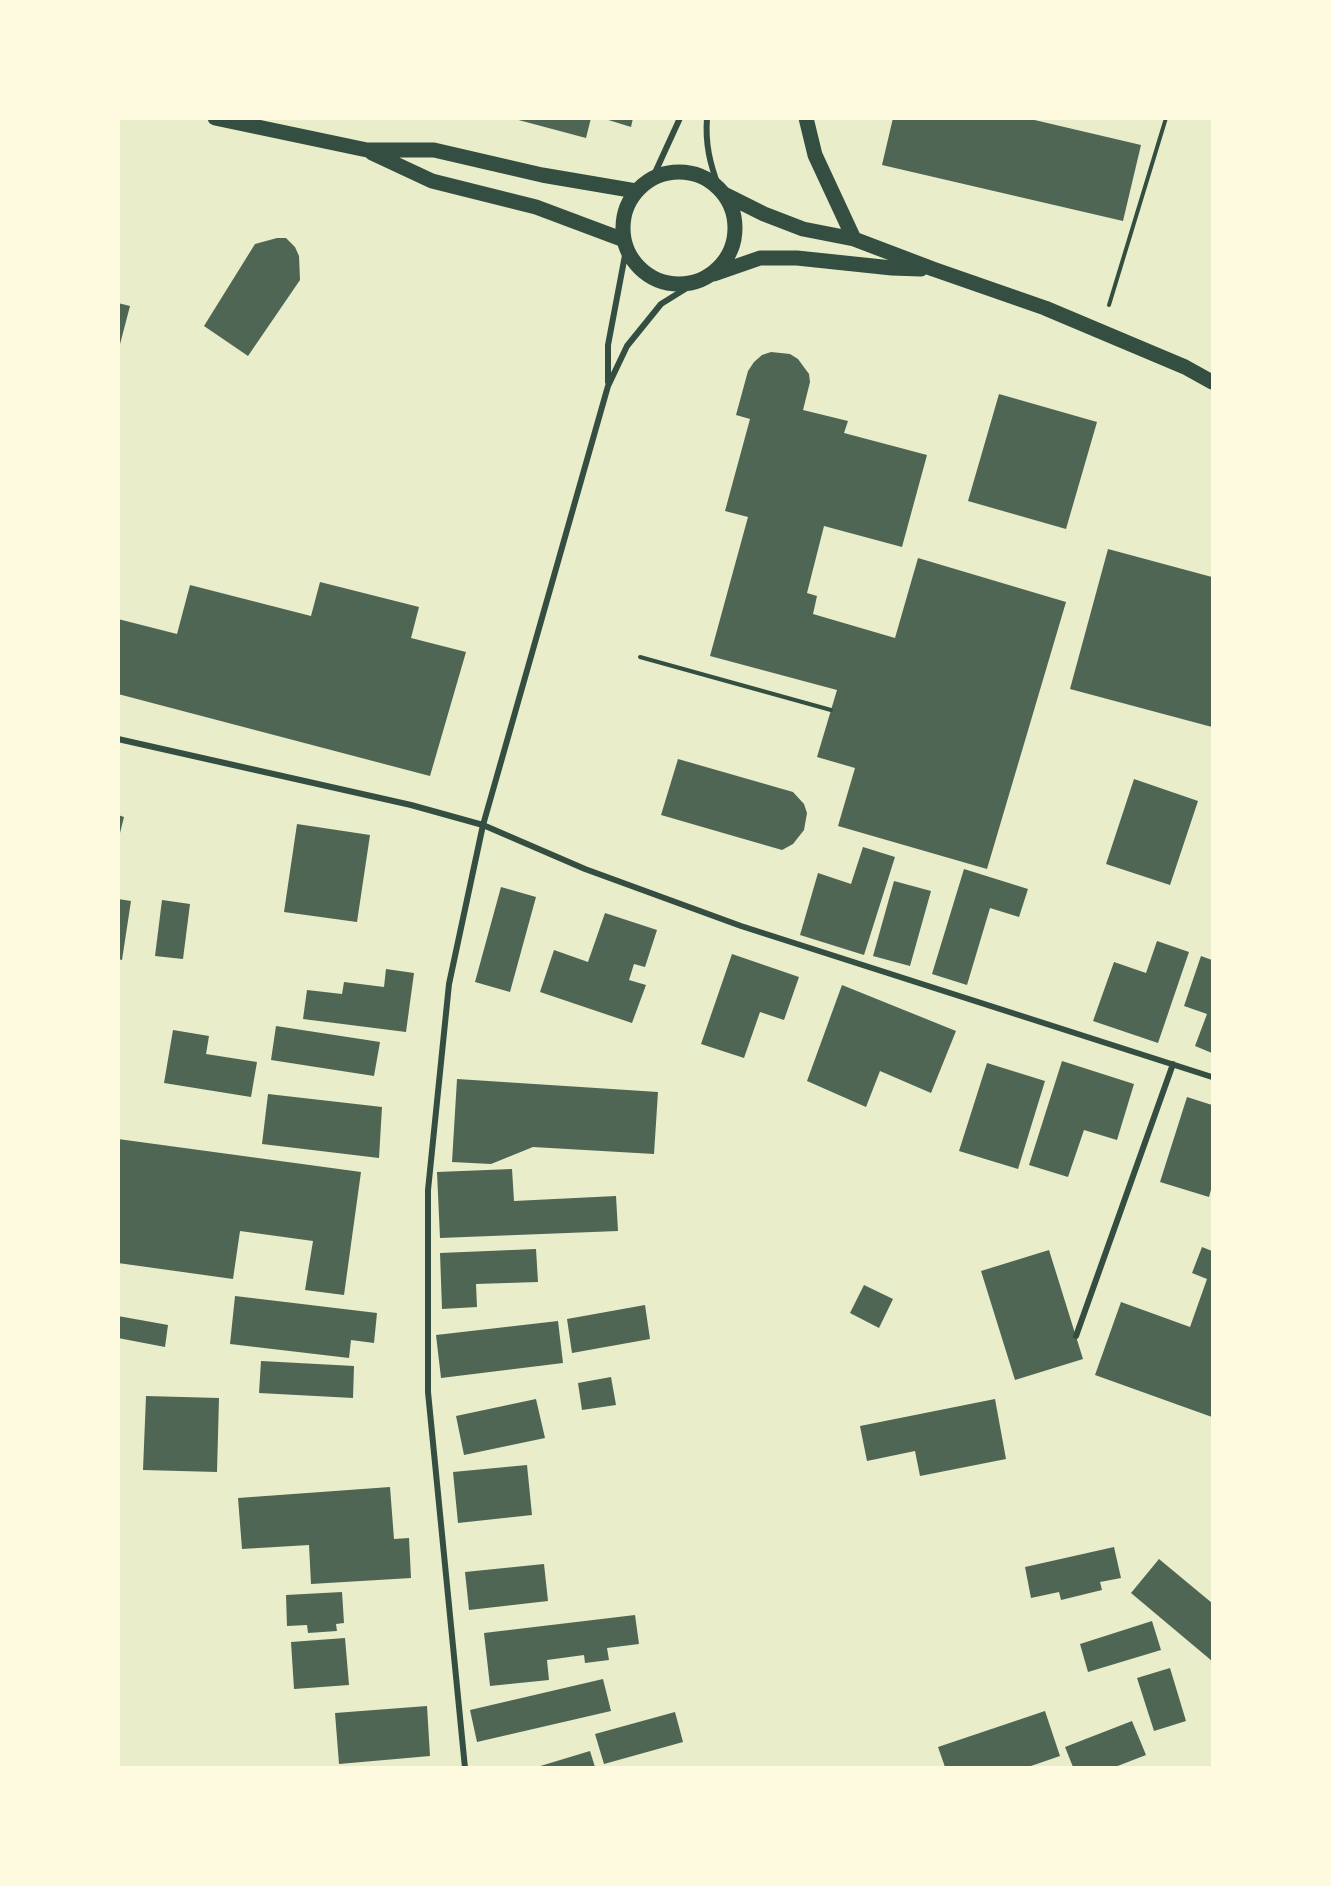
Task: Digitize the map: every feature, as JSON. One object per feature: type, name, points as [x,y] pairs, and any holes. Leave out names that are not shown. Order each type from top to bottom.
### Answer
[{"type":"main road","points":[[215,118],[367,150],[434,150],[542,175],[636,190]]},
{"type":"main road","points":[[806,118],[815,155],[854,239]]},
{"type":"main road","points":[[367,150],[432,181],[536,207],[625,245]]},
{"type":"main road","points":[[933,269],[892,268],[797,258],[760,258],[702,279],[681,284],[664,282],[648,275],[636,264],[625,245],[622,223],[627,206],[636,190],[652,177],[669,171],[688,171],[705,177],[723,191],[764,213],[803,228],[831,236],[854,239],[1045,309],[1185,367],[1212,382]]},
{"type":"main road","points":[[702,279],[721,266],[731,250],[736,231],[734,212],[723,191]]},
{"type":"street","points":[[652,177],[680,118]]},
{"type":"street","points":[[707,118],[705,136],[710,163],[723,191]]},
{"type":"street","points":[[608,386],[608,345],[625,245]]},
{"type":"street","points":[[465,1767],[428,1392],[428,1191],[449,984],[483,825],[608,386],[627,346],[661,304],[702,279]]},
{"type":"street","points":[[118,739],[411,805],[483,825],[585,868],[741,926],[1212,1077]]},
{"type":"street","points":[[1076,1336],[1173,1064]]},
{"type":"path","points":[[1102,332],[1166,118]]},
{"type":"path","points":[[640,657],[831,710]]},
{"type":"building","points":[[511,118],[591,118],[586,138]]},
{"type":"building","points":[[602,118],[633,118],[631,127]]},
{"type":"building","points":[[893,118],[1026,118],[1141,145],[1123,221],[882,165]]},
{"type":"building","points":[[286,238],[295,247],[299,256],[300,280],[248,356],[204,326],[255,244]]},
{"type":"building","points":[[118,303],[130,306],[119,348],[118,348]]},
{"type":"building","points":[[771,352],[790,354],[798,359],[809,374],[810,382],[803,410],[848,421],[844,433],[927,455],[902,547],[824,526],[807,593],[817,596],[813,614],[895,638],[918,558],[1066,602],[987,869],[838,826],[855,768],[817,757],[837,690],[710,656],[748,517],[725,511],[750,419],[736,415],[748,371],[762,355]]},
{"type":"building","points":[[999,394],[1097,422],[1066,529],[968,501]]},
{"type":"building","points":[[1108,549],[1212,577],[1212,727],[1070,689]]},
{"type":"building","points":[[320,582],[419,607],[411,638],[466,652],[430,776],[118,694],[118,619],[177,634],[190,585],[311,616]]},
{"type":"building","points":[[678,759],[793,792],[804,804],[807,813],[804,830],[793,844],[782,850],[661,815]]},
{"type":"building","points":[[1134,779],[1198,801],[1170,885],[1106,864]]},
{"type":"building","points":[[118,815],[124,817],[119,837],[118,837]]},
{"type":"building","points":[[297,824],[370,835],[357,922],[284,912]]},
{"type":"building","points":[[863,847],[895,857],[864,955],[800,935],[818,873],[851,884]]},
{"type":"building","points":[[964,869],[1028,889],[1019,917],[990,908],[967,985],[932,974]]},
{"type":"building","points":[[894,881],[931,891],[910,966],[873,956]]},
{"type":"building","points":[[501,887],[536,897],[510,992],[475,982]]},
{"type":"building","points":[[118,899],[131,901],[122,960],[118,959]]},
{"type":"building","points":[[162,900],[190,904],[183,959],[155,956]]},
{"type":"building","points":[[605,913],[657,930],[645,967],[634,964],[629,980],[646,985],[632,1023],[540,992],[554,950],[588,962]]},
{"type":"building","points":[[1157,941],[1189,952],[1158,1043],[1093,1021],[1114,962],[1146,973]]},
{"type":"building","points":[[732,954],[799,977],[784,1020],[760,1012],[744,1058],[701,1044]]},
{"type":"building","points":[[1201,956],[1212,960],[1212,1053],[1195,1046],[1207,1014],[1184,1006]]},
{"type":"building","points":[[386,969],[414,973],[406,1032],[303,1019],[307,990],[342,994],[344,982],[384,987]]},
{"type":"building","points":[[842,985],[956,1031],[931,1093],[880,1071],[866,1107],[807,1081]]},
{"type":"building","points":[[276,1026],[380,1042],[374,1076],[271,1060]]},
{"type":"building","points":[[173,1030],[209,1036],[206,1054],[257,1062],[251,1097],[164,1083]]},
{"type":"building","points":[[1062,1061],[1134,1084],[1117,1140],[1084,1130],[1068,1177],[1029,1165]]},
{"type":"building","points":[[987,1063],[1045,1081],[1018,1169],[959,1151]]},
{"type":"building","points":[[457,1079],[658,1092],[654,1154],[533,1147],[491,1164],[452,1162]]},
{"type":"building","points":[[268,1094],[382,1107],[379,1158],[262,1144]]},
{"type":"building","points":[[1187,1097],[1212,1105],[1212,1186],[1209,1197],[1160,1182]]},
{"type":"building","points":[[118,1139],[361,1172],[344,1295],[305,1290],[313,1241],[240,1231],[233,1279],[118,1263]]},
{"type":"building","points":[[512,1169],[514,1201],[616,1196],[618,1231],[440,1238],[437,1172]]},
{"type":"building","points":[[1202,1247],[1212,1251],[1212,1417],[1095,1375],[1121,1302],[1190,1327],[1207,1279],[1192,1273]]},
{"type":"building","points":[[536,1249],[538,1282],[476,1284],[477,1307],[442,1309],[440,1253]]},
{"type":"building","points":[[1049,1250],[1083,1359],[1015,1380],[981,1271]]},
{"type":"building","points":[[864,1285],[893,1299],[879,1328],[850,1313]]},
{"type":"building","points":[[235,1296],[377,1313],[374,1343],[351,1340],[349,1358],[230,1344]]},
{"type":"building","points":[[645,1305],[650,1339],[572,1353],[567,1319]]},
{"type":"building","points":[[118,1316],[168,1325],[165,1347],[118,1338]]},
{"type":"building","points":[[558,1321],[563,1363],[441,1378],[436,1335]]},
{"type":"building","points":[[261,1361],[354,1366],[353,1398],[259,1393]]},
{"type":"building","points":[[611,1377],[616,1405],[582,1410],[578,1383]]},
{"type":"building","points":[[146,1396],[219,1398],[217,1472],[143,1470]]},
{"type":"building","points":[[536,1399],[545,1438],[464,1455],[456,1416]]},
{"type":"building","points":[[995,1399],[1006,1459],[920,1476],[915,1451],[867,1461],[860,1426]]},
{"type":"building","points":[[527,1465],[532,1515],[458,1523],[453,1472]]},
{"type":"building","points":[[390,1487],[394,1539],[409,1538],[411,1578],[311,1584],[309,1545],[242,1549],[238,1498]]},
{"type":"building","points":[[1114,1547],[1121,1578],[1100,1582],[1102,1590],[1061,1600],[1059,1592],[1031,1598],[1025,1567]]},
{"type":"building","points":[[1159,1559],[1212,1603],[1212,1661],[1131,1593]]},
{"type":"building","points":[[544,1564],[548,1601],[469,1610],[465,1572]]},
{"type":"building","points":[[342,1592],[344,1623],[336,1624],[337,1631],[308,1633],[307,1625],[287,1626],[286,1595]]},
{"type":"building","points":[[635,1615],[639,1644],[607,1648],[609,1660],[585,1663],[584,1655],[547,1660],[549,1680],[490,1686],[484,1633]]},
{"type":"building","points":[[1152,1621],[1161,1650],[1088,1672],[1080,1644]]},
{"type":"building","points":[[345,1638],[349,1685],[294,1689],[291,1642]]},
{"type":"building","points":[[1170,1668],[1186,1721],[1154,1731],[1137,1678]]},
{"type":"building","points":[[603,1679],[611,1711],[477,1742],[470,1710]]},
{"type":"building","points":[[427,1706],[430,1756],[339,1764],[335,1713]]},
{"type":"building","points":[[1045,1711],[1060,1756],[1028,1767],[945,1767],[938,1747]]},
{"type":"building","points":[[675,1712],[683,1742],[604,1764],[595,1734]]},
{"type":"building","points":[[1132,1721],[1146,1755],[1115,1767],[1073,1767],[1065,1747]]},
{"type":"building","points":[[590,1751],[595,1767],[537,1767]]}]
